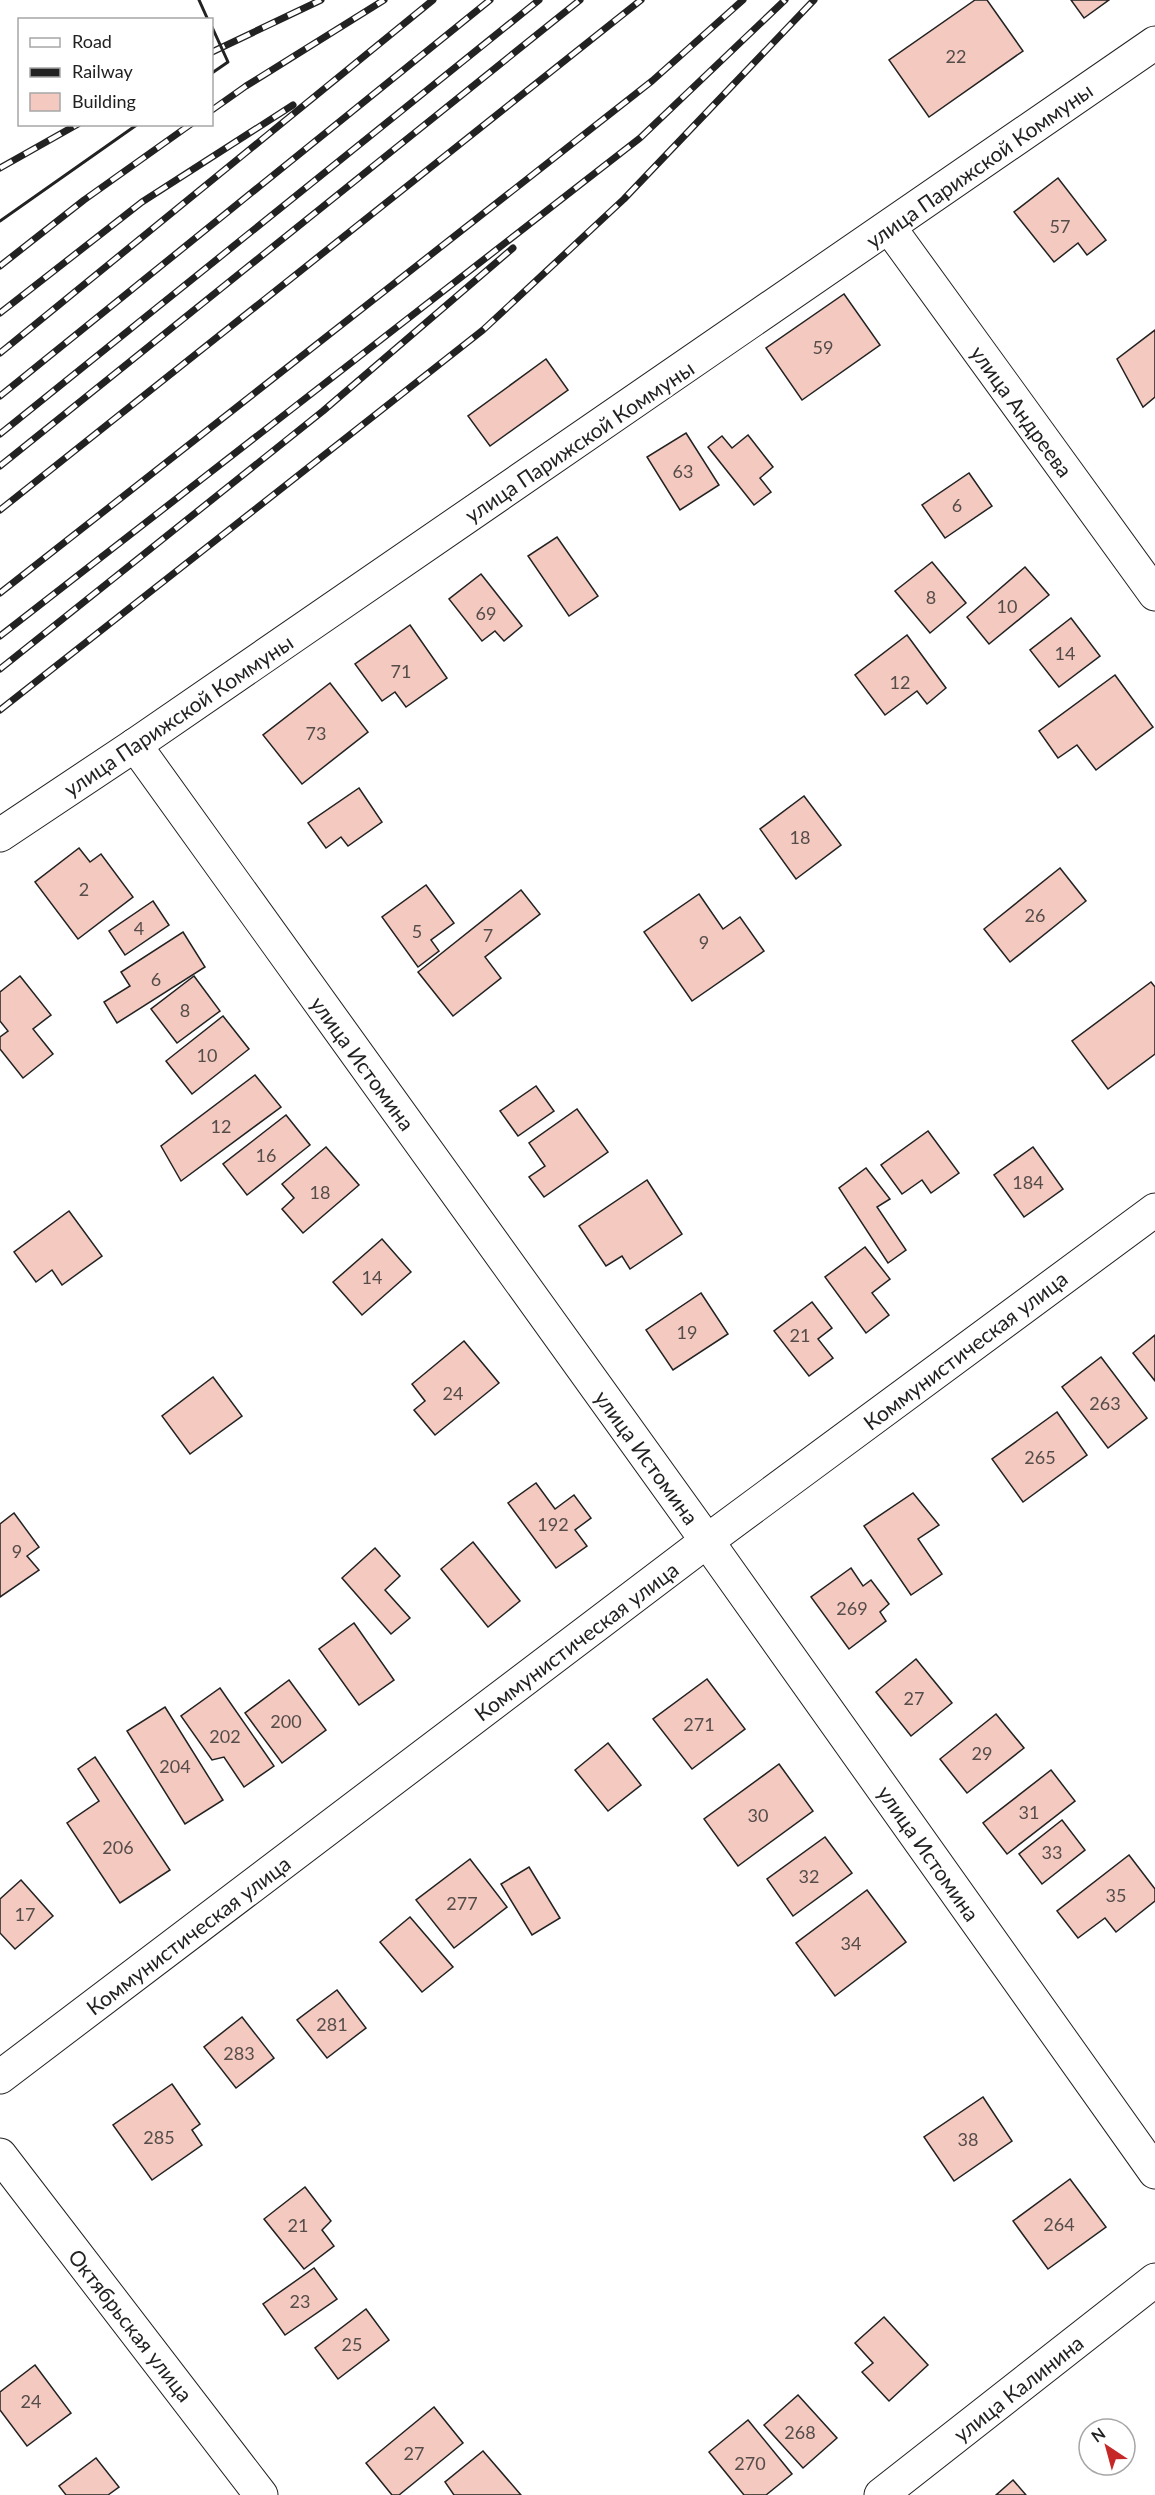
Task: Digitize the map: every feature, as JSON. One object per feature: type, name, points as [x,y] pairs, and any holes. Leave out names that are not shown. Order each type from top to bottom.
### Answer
[{"type":"street","name":"улица Парижской Коммуны","points":[[0,835],[135,745],[1155,43]]},
{"type":"street","name":"улица Андреева","points":[[890,227],[1155,594]]},
{"type":"street","name":"улица Истомина","points":[[135,745],[707,1541],[1155,2172]]},
{"type":"street","name":"Коммунистическая улица","points":[[0,2077],[707,1541],[1155,1210]]},
{"type":"street","name":"Октябрьская улица","points":[[0,2155],[261,2495]]},
{"type":"street","name":"улица Калинина","points":[[881,2495],[1155,2280]]},
{"type":"building","points":[[975,0],[987,0],[1023,51],[929,117],[889,60]]},
{"type":"building","points":[[1071,0],[1109,0],[1084,18]]},
{"type":"building","points":[[1058,178],[1106,240],[1087,255],[1078,243],[1054,262],[1014,212]]},
{"type":"building","points":[[844,294],[880,345],[802,400],[766,348]]},
{"type":"building","points":[[1155,330],[1155,397],[1143,407],[1117,359]]},
{"type":"building","points":[[546,359],[568,390],[490,446],[468,416]]},
{"type":"building","points":[[686,433],[719,485],[680,510],[647,457]]},
{"type":"building","points":[[748,435],[773,467],[760,478],[771,492],[754,505],[708,447],[722,436],[732,448]]},
{"type":"building","points":[[969,473],[992,506],[945,538],[922,505]]},
{"type":"building","points":[[557,537],[598,596],[569,616],[528,556]]},
{"type":"building","points":[[932,562],[966,603],[930,633],[895,591]]},
{"type":"building","points":[[1025,567],[1049,595],[989,644],[967,617]]},
{"type":"building","points":[[481,574],[522,626],[504,641],[495,631],[482,641],[449,599]]},
{"type":"building","points":[[1071,618],[1100,656],[1059,687],[1030,650]]},
{"type":"building","points":[[410,625],[447,678],[406,707],[395,692],[382,701],[355,664]]},
{"type":"building","points":[[907,635],[946,688],[927,704],[917,691],[885,715],[855,675]]},
{"type":"building","points":[[1115,675],[1153,727],[1096,770],[1077,745],[1058,758],[1039,731]]},
{"type":"building","points":[[330,683],[368,732],[302,784],[263,735]]},
{"type":"building","points":[[359,788],[382,822],[348,846],[341,837],[326,848],[308,823]]},
{"type":"building","points":[[804,796],[841,845],[796,879],[760,829]]},
{"type":"building","points":[[79,848],[90,862],[101,854],[133,897],[78,939],[35,882]]},
{"type":"building","points":[[1060,868],[1086,901],[1010,962],[984,929]]},
{"type":"building","points":[[426,885],[454,923],[431,940],[439,951],[418,967],[382,917]]},
{"type":"building","points":[[521,890],[540,914],[485,957],[501,978],[453,1016],[418,972]]},
{"type":"building","points":[[699,894],[723,929],[740,917],[764,951],[692,1001],[644,932]]},
{"type":"building","points":[[153,901],[169,925],[125,955],[109,931]]},
{"type":"building","points":[[183,932],[205,967],[117,1023],[104,1002],[130,986],[121,972]]},
{"type":"building","points":[[20,976],[51,1015],[33,1029],[53,1054],[23,1078],[0,1049],[0,1037],[8,1031],[0,1021],[0,992]]},
{"type":"building","points":[[194,976],[220,1011],[177,1043],[151,1009]]},
{"type":"building","points":[[1151,982],[1155,987],[1155,1054],[1108,1089],[1072,1041]]},
{"type":"building","points":[[223,1016],[249,1049],[192,1094],[166,1061]]},
{"type":"building","points":[[255,1075],[281,1107],[181,1181],[161,1146]]},
{"type":"building","points":[[536,1086],[554,1111],[518,1136],[500,1111]]},
{"type":"building","points":[[577,1109],[608,1152],[544,1197],[529,1177],[545,1166],[529,1143]]},
{"type":"building","points":[[286,1115],[310,1145],[247,1195],[223,1164]]},
{"type":"building","points":[[928,1131],[959,1173],[931,1193],[922,1180],[902,1194],[881,1165]]},
{"type":"building","points":[[326,1147],[359,1185],[303,1233],[282,1209],[294,1198],[282,1184]]},
{"type":"building","points":[[1033,1147],[1063,1189],[1024,1217],[994,1175]]},
{"type":"building","points":[[866,1168],[890,1199],[877,1207],[906,1250],[888,1263],[839,1188]]},
{"type":"building","points":[[647,1180],[682,1234],[630,1269],[622,1256],[606,1266],[579,1226]]},
{"type":"building","points":[[69,1211],[102,1256],[62,1285],[52,1270],[36,1282],[14,1252]]},
{"type":"building","points":[[382,1239],[411,1272],[362,1315],[333,1282]]},
{"type":"building","points":[[865,1247],[890,1279],[872,1293],[889,1315],[866,1333],[825,1277]]},
{"type":"building","points":[[701,1293],[728,1334],[673,1370],[646,1330]]},
{"type":"building","points":[[812,1302],[832,1328],[818,1339],[833,1358],[809,1376],[774,1331]]},
{"type":"building","points":[[1155,1335],[1155,1381],[1133,1353]]},
{"type":"building","points":[[464,1341],[499,1383],[435,1435],[414,1410],[425,1401],[412,1384]]},
{"type":"building","points":[[1101,1357],[1147,1418],[1108,1448],[1062,1387]]},
{"type":"building","points":[[213,1377],[242,1416],[190,1454],[162,1416]]},
{"type":"building","points":[[1057,1412],[1087,1455],[1023,1502],[992,1459]]},
{"type":"building","points":[[536,1483],[555,1509],[574,1495],[591,1518],[575,1530],[587,1546],[556,1568],[508,1503]]},
{"type":"building","points":[[913,1493],[939,1525],[918,1539],[942,1574],[911,1595],[864,1526]]},
{"type":"building","points":[[14,1513],[39,1547],[27,1556],[39,1570],[0,1597],[0,1524]]},
{"type":"building","points":[[473,1542],[520,1601],[488,1627],[441,1569]]},
{"type":"building","points":[[375,1548],[400,1576],[385,1590],[410,1618],[391,1634],[342,1578]]},
{"type":"building","points":[[851,1568],[863,1586],[871,1580],[889,1604],[880,1612],[886,1621],[849,1649],[811,1597]]},
{"type":"building","points":[[354,1623],[394,1680],[359,1705],[319,1649]]},
{"type":"building","points":[[916,1659],[952,1703],[911,1736],[876,1692]]},
{"type":"building","points":[[707,1679],[745,1729],[692,1769],[653,1719]]},
{"type":"building","points":[[289,1680],[326,1730],[282,1763],[245,1713]]},
{"type":"building","points":[[220,1688],[274,1766],[244,1787],[224,1757],[212,1760],[181,1716]]},
{"type":"building","points":[[165,1707],[223,1800],[185,1824],[127,1731]]},
{"type":"building","points":[[996,1714],[1024,1748],[967,1793],[940,1759]]},
{"type":"building","points":[[608,1743],[641,1785],[608,1811],[575,1770]]},
{"type":"building","points":[[95,1757],[170,1870],[120,1903],[67,1823],[99,1801],[78,1769]]},
{"type":"building","points":[[779,1764],[813,1811],[738,1866],[704,1819]]},
{"type":"building","points":[[1051,1770],[1075,1801],[1007,1854],[983,1823]]},
{"type":"building","points":[[1062,1820],[1085,1850],[1042,1884],[1019,1854]]},
{"type":"building","points":[[825,1837],[852,1873],[793,1916],[767,1879]]},
{"type":"building","points":[[1129,1855],[1155,1889],[1155,1901],[1116,1932],[1105,1918],[1078,1938],[1057,1911]]},
{"type":"building","points":[[470,1859],[507,1907],[454,1948],[416,1900]]},
{"type":"building","points":[[529,1867],[560,1918],[532,1935],[501,1884]]},
{"type":"building","points":[[21,1880],[53,1916],[15,1949],[0,1933],[0,1899]]},
{"type":"building","points":[[867,1890],[906,1942],[835,1996],[796,1943]]},
{"type":"building","points":[[410,1917],[453,1967],[422,1992],[380,1942]]},
{"type":"building","points":[[337,1990],[366,2028],[327,2058],[297,2020]]},
{"type":"building","points":[[242,2017],[274,2058],[236,2088],[204,2047]]},
{"type":"building","points":[[172,2084],[200,2124],[192,2130],[202,2145],[152,2180],[113,2125]]},
{"type":"building","points":[[983,2097],[1012,2141],[954,2181],[924,2137]]},
{"type":"building","points":[[1070,2179],[1106,2227],[1048,2269],[1013,2221]]},
{"type":"building","points":[[305,2187],[331,2221],[322,2230],[334,2246],[304,2269],[264,2219]]},
{"type":"building","points":[[314,2268],[337,2299],[285,2335],[263,2304]]},
{"type":"building","points":[[366,2309],[389,2340],[338,2379],[315,2348]]},
{"type":"building","points":[[884,2317],[928,2365],[889,2401],[862,2372],[873,2363],[855,2343]]},
{"type":"building","points":[[35,2365],[71,2413],[27,2446],[0,2410],[0,2392]]},
{"type":"building","points":[[798,2395],[837,2438],[803,2468],[764,2425]]},
{"type":"building","points":[[434,2407],[463,2443],[399,2495],[392,2495],[366,2463]]},
{"type":"building","points":[[748,2420],[792,2474],[766,2495],[744,2495],[709,2452]]},
{"type":"building","points":[[483,2451],[521,2495],[454,2495],[445,2482]]},
{"type":"building","points":[[96,2458],[119,2487],[108,2495],[66,2495],[59,2486]]},
{"type":"building","points":[[1013,2480],[1026,2495],[996,2495]]},
{"type":"railway","points":[[213,52],[321,0]]},
{"type":"railway","points":[[213,109],[246,86],[384,0]]},
{"type":"railway","points":[[0,353],[433,0]]},
{"type":"railway","points":[[0,396],[490,0]]},
{"type":"railway","points":[[0,434],[539,0]]},
{"type":"railway","points":[[0,466],[580,0]]},
{"type":"railway","points":[[0,510],[641,0]]},
{"type":"railway","points":[[0,593],[652,81],[743,0]]},
{"type":"railway","points":[[0,636],[640,138],[785,0]]},
{"type":"railway","points":[[0,710],[483,330],[624,199],[814,0]]},
{"type":"railway","points":[[0,313],[142,202],[293,105]]},
{"type":"railway","points":[[0,168],[74,126]]},
{"type":"railway","points":[[0,266],[84,200],[188,126]]},
{"type":"railway","points":[[0,669],[323,411],[513,248]]},
{"type":"wall","points":[[199,0],[207,18]]},
{"type":"wall","points":[[213,29],[228,62],[213,72]]},
{"type":"wall","points":[[0,221],[135,126]]}]
